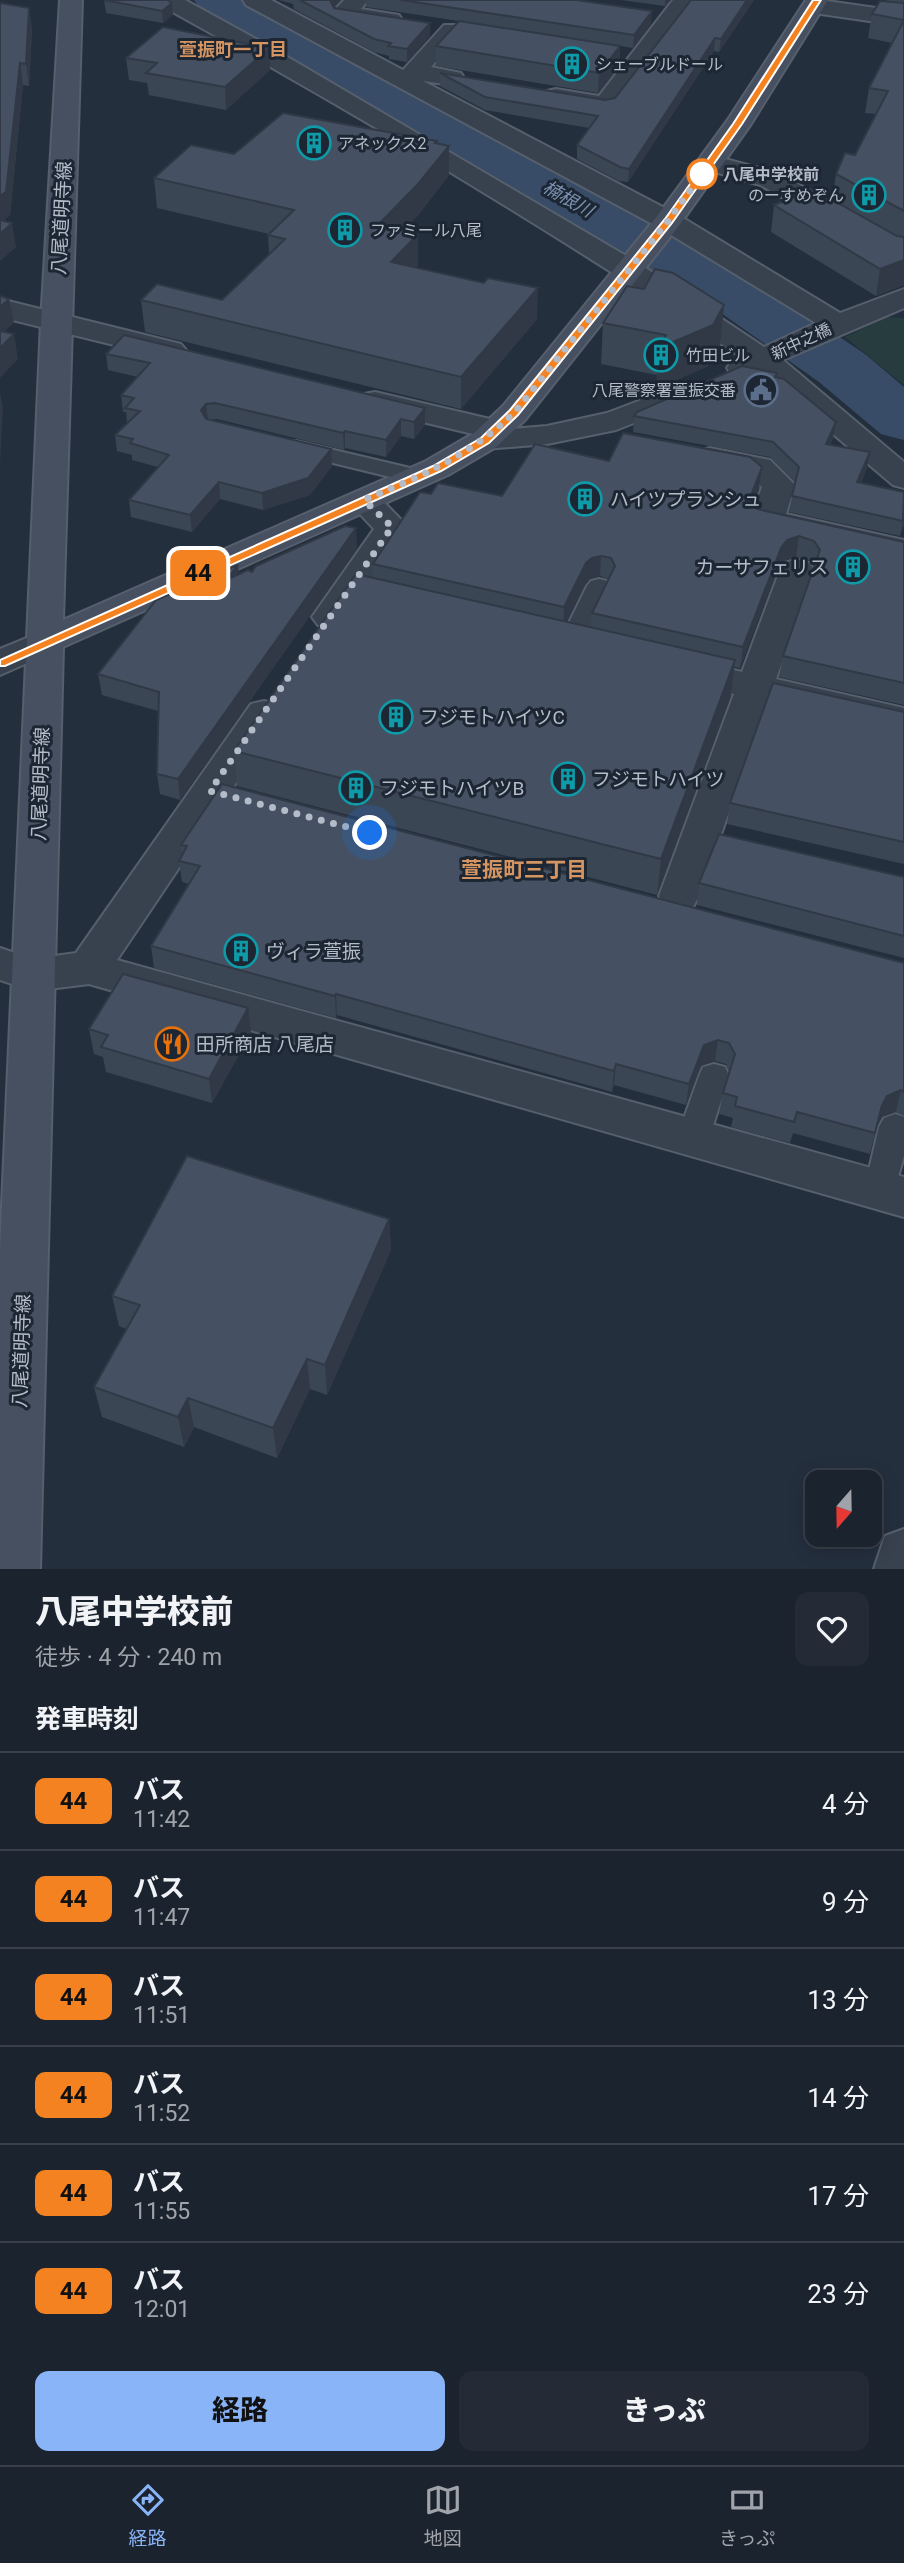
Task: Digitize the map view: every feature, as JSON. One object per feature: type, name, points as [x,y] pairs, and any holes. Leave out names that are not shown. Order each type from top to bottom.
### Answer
[{"type":"main road","name":"八尾道明寺線","points":[[13,1569],[17,969],[46,640],[55,322],[71,0]]},
{"type":"main road","points":[[46,640],[419,477],[490,435],[514,413],[666,224],[710,163],[815,3]]},
{"type":"street","points":[[168,0],[631,265],[763,359],[904,478]]},
{"type":"street","points":[[254,0],[666,224],[838,324]]},
{"type":"street","points":[[815,3],[904,19]]},
{"type":"street","points":[[259,50],[312,32],[350,7],[418,24],[479,34]]},
{"type":"street","points":[[646,13],[678,9]]},
{"type":"street","points":[[537,92],[605,104],[678,9]]},
{"type":"street","points":[[452,30],[414,72],[469,81]]},
{"type":"street","points":[[612,55],[639,59]]},
{"type":"street","points":[[710,163],[769,179],[904,254]]},
{"type":"street","name":"新中之橋","points":[[567,432],[616,422],[838,324],[901,303]]},
{"type":"street","points":[[0,308],[202,358]]},
{"type":"street","points":[[349,394],[490,435],[567,432],[635,444]]},
{"type":"street","points":[[677,452],[759,467],[779,485],[767,520],[904,550]]},
{"type":"street","points":[[309,648],[392,527],[364,500]]},
{"type":"street","points":[[673,906],[702,835],[797,570]]},
{"type":"street","points":[[347,593],[386,602]]},
{"type":"street","points":[[0,663],[46,640]]},
{"type":"street","points":[[650,663],[904,720]]},
{"type":"street","points":[[89,968],[223,795],[286,681]]},
{"type":"street","points":[[702,835],[742,844]]},
{"type":"street","points":[[17,969],[89,968],[892,1194]]},
{"type":"street","points":[[901,1569],[904,1555]]},
{"type":"lane","points":[[270,441],[419,477]]},
{"type":"lane","points":[[570,645],[599,586]]},
{"type":"lane","points":[[693,1138],[714,1076]]},
{"type":"lane","points":[[892,1194],[895,1127]]},
{"type":"green space","points":[[887,317],[904,318],[904,385],[845,337]]},
{"type":"building","points":[[104,0],[167,0],[172,3],[162,11]]},
{"type":"building","points":[[300,0],[330,0],[334,8],[430,23],[407,49],[388,46],[391,43],[374,39]]},
{"type":"building","points":[[401,0],[576,0],[652,11],[634,35]]},
{"type":"building","points":[[691,0],[747,0],[721,39],[715,38],[629,169],[577,145],[598,116],[485,97],[440,73],[605,100],[615,98]]},
{"type":"building","points":[[880,1],[904,3],[904,20],[872,14]]},
{"type":"building","points":[[0,3],[29,8],[26,64],[20,63],[6,192],[0,196]]},
{"type":"building","points":[[904,20],[904,211],[836,174],[845,153],[855,155],[888,91],[869,88]]},
{"type":"building","points":[[459,21],[620,46],[599,73],[436,46]]},
{"type":"building","points":[[163,27],[269,48],[225,87],[146,73],[157,63],[126,58]]},
{"type":"building","points":[[283,113],[437,141],[435,143],[449,146],[418,184],[378,225],[418,234],[391,262],[484,283],[488,278],[538,288],[461,377],[141,300],[157,284],[222,300],[285,239],[268,235],[294,210],[154,178],[191,145],[234,154]]},
{"type":"building","points":[[813,189],[897,236],[904,237],[904,260],[880,269],[774,205]]},
{"type":"building","points":[[0,220],[12,223],[0,234]]},
{"type":"building","points":[[655,269],[673,273],[724,305],[713,325],[659,348],[666,335],[603,323],[627,286],[644,289]]},
{"type":"building","points":[[0,296],[9,299],[0,307]]},
{"type":"building","points":[[0,331],[14,334],[0,348]]},
{"type":"building","points":[[124,335],[425,408],[414,422],[401,419],[386,440],[345,431],[343,433],[215,403],[206,404],[201,410],[206,419],[331,449],[308,478],[262,493],[219,482],[190,515],[129,500],[169,455],[130,443],[133,439],[115,435],[140,411],[125,408],[134,398],[121,395],[150,363],[106,354]]},
{"type":"building","points":[[742,366],[777,373],[775,377],[784,379],[836,422],[826,444],[870,452],[857,482],[904,492],[903,521],[792,496],[799,467],[773,442],[634,416],[637,412]]},
{"type":"building","points":[[623,433],[750,457],[762,467],[750,498],[757,509],[904,542],[904,683],[783,656],[820,550],[814,541],[799,536],[787,540],[781,548],[743,647],[592,613],[615,566],[611,558],[601,556],[586,563],[564,607],[373,564],[420,492],[431,494],[438,483],[502,496],[535,444],[609,461]]},
{"type":"building","points":[[345,526],[356,528],[178,779],[157,774],[159,692],[98,674],[156,600],[238,565],[226,580],[248,570],[252,572],[256,566]]},
{"type":"building","points":[[356,574],[735,660],[661,859],[234,751]]},
{"type":"building","points":[[773,683],[904,712],[904,842],[730,803]]},
{"type":"building","points":[[222,784],[904,963],[904,1092],[901,1090],[887,1096],[875,1133],[797,1112],[794,1122],[735,1106],[737,1097],[723,1093],[735,1054],[729,1043],[718,1040],[704,1045],[689,1084],[616,1064],[614,1071],[151,946],[200,866],[179,861],[187,846],[181,845]]},
{"type":"building","points":[[719,834],[904,877],[904,936],[699,883]]},
{"type":"building","name":"田所商店 八尾店","points":[[123,974],[248,1008],[209,1079],[101,1047],[108,1035],[89,1029]]},
{"type":"building","points":[[187,1156],[389,1219],[325,1365],[307,1359],[273,1428],[188,1398],[178,1417],[94,1387],[140,1305],[112,1296]]},
{"type":"waterway","name":"楠根川","points":[[218,0],[725,288],[842,368],[904,420]]},
{"type":"bus line","name":"44","points":[[0,663],[46,640],[437,468],[485,440],[514,413],[668,221],[737,124],[817,0]]},
{"type":"place","name":"シェーブルドール","points":[[572,64]]},
{"type":"place","name":"アネックス2","points":[[314,143]]},
{"type":"place","name":"八尾中学校前","points":[[702,174]]},
{"type":"place","name":"のーすめぞん","points":[[869,195]]},
{"type":"place","name":"ファミール八尾","points":[[345,230]]},
{"type":"place","name":"竹田ビル","points":[[661,355]]},
{"type":"place","name":"八尾警察署萱振交番","points":[[761,390]]},
{"type":"place","name":"ハイツプランシュ","points":[[585,499]]},
{"type":"place","name":"カーサフェリス","points":[[853,567]]},
{"type":"place","name":"フジモトハイツC","points":[[396,717]]},
{"type":"place","name":"フジモトハイツ","points":[[568,779]]},
{"type":"place","name":"フジモトハイツB","points":[[356,788]]},
{"type":"place","name":"ヴィラ萱振","points":[[241,951]]},
{"type":"place","name":"田所商店 八尾店","points":[[172,1044]]},
{"type":"district","name":"萱振町一丁目","points":[[233,50]]},
{"type":"district","name":"萱振町三丁目","points":[[524,870]]},
{"type":"route","points":[[370,833],[210,791],[392,527],[364,500],[437,468],[485,440],[514,413],[668,221],[702,174]]}]
